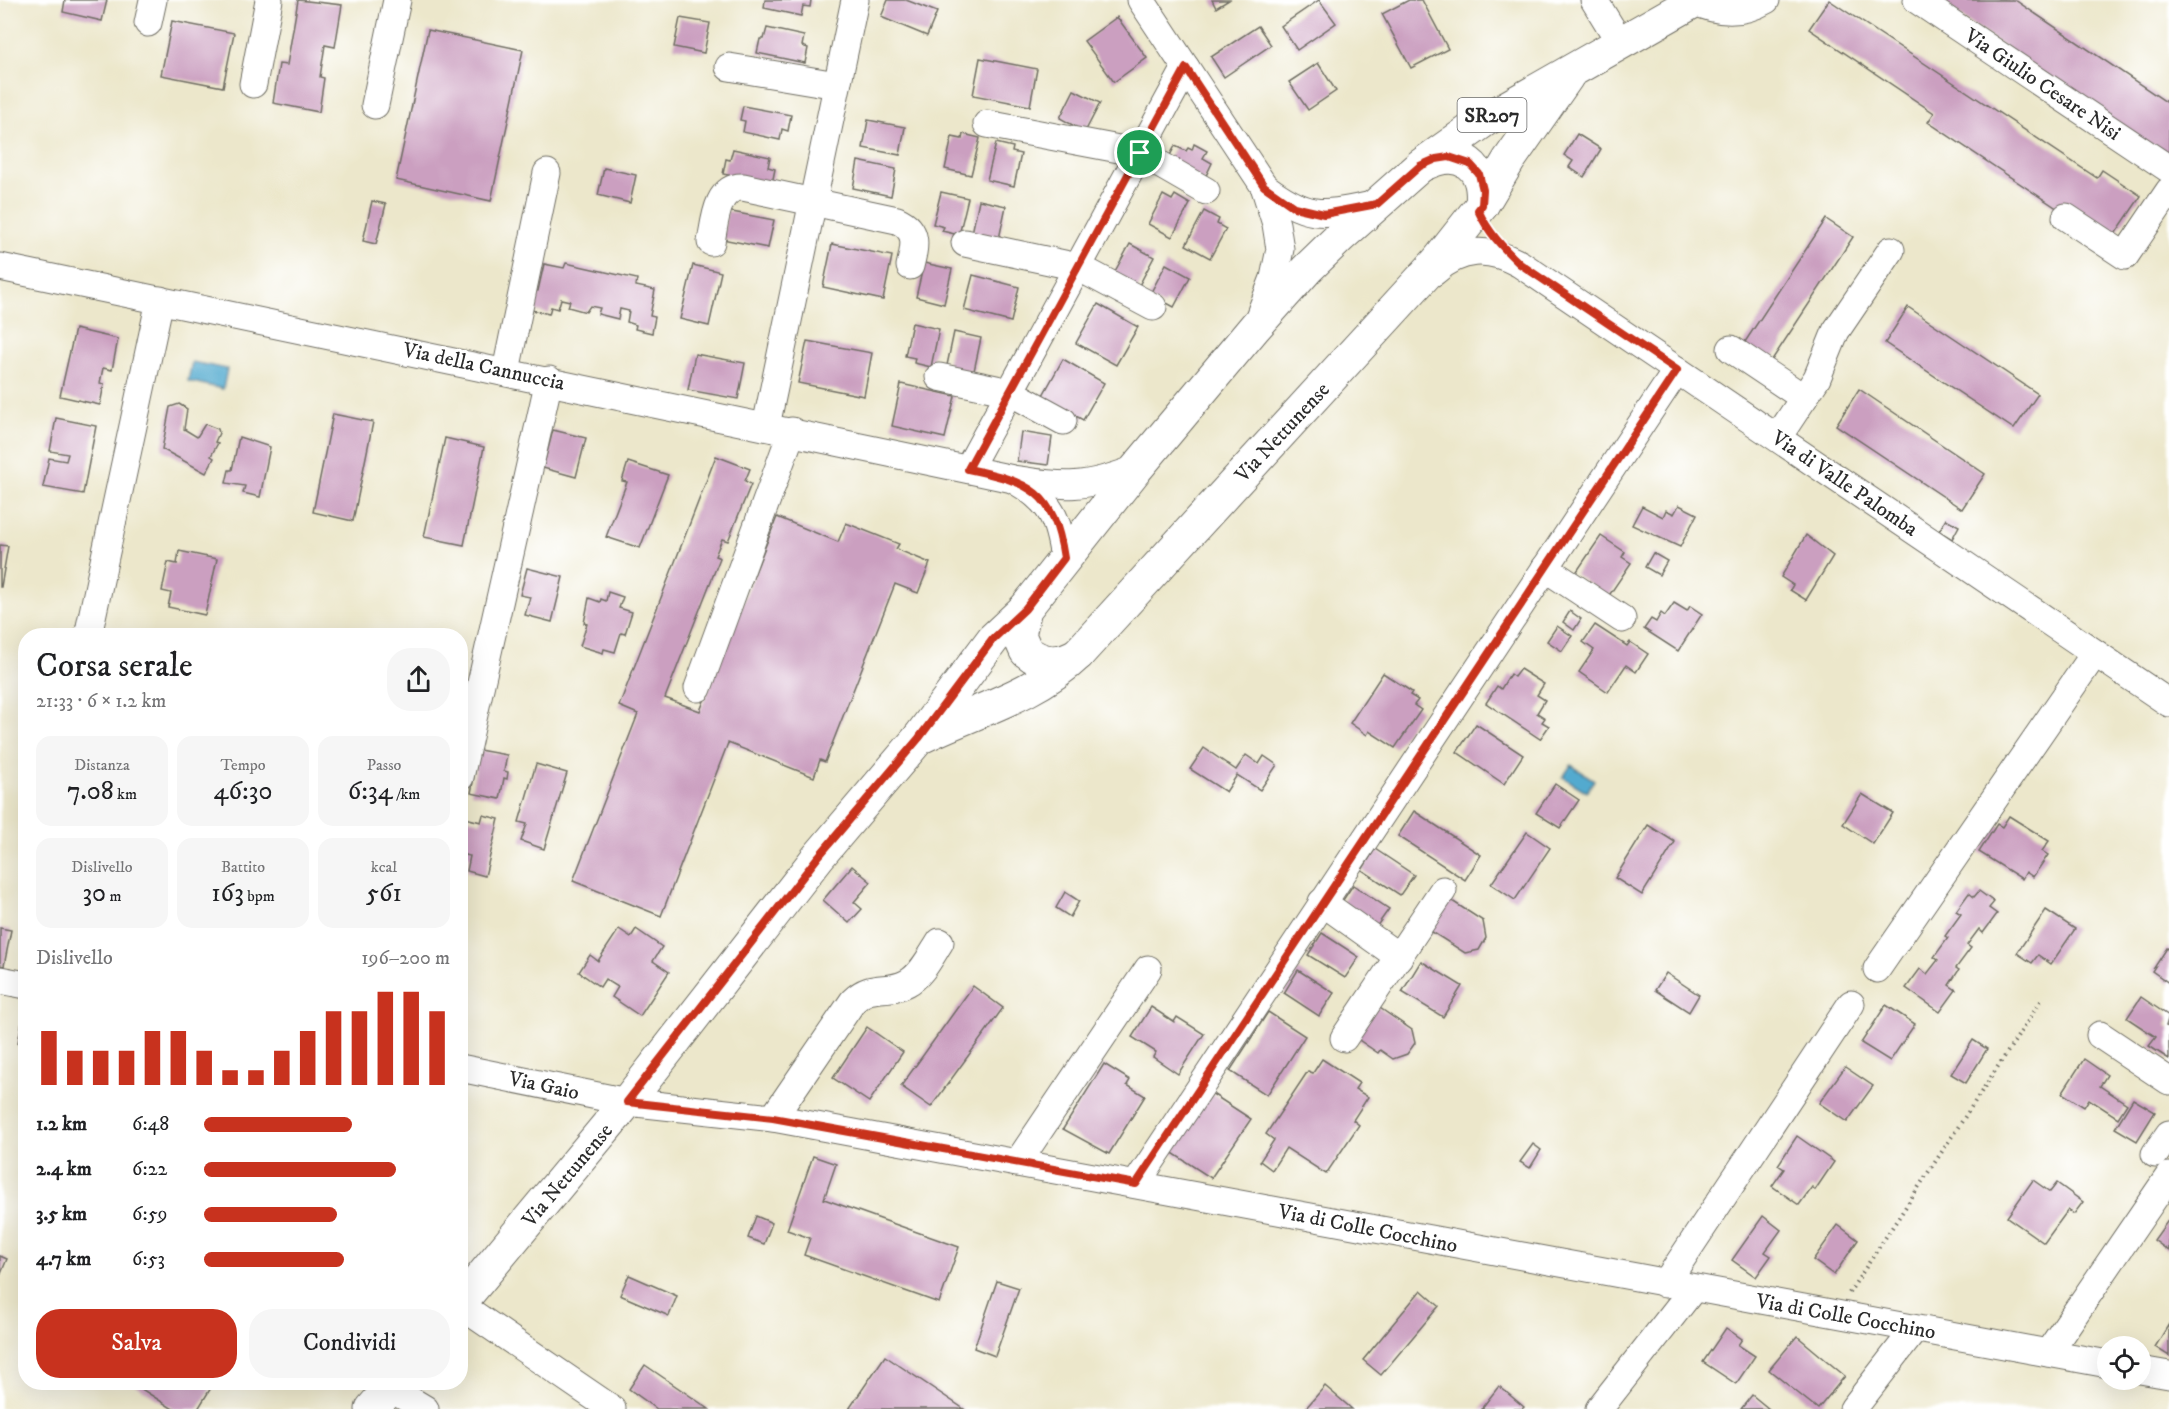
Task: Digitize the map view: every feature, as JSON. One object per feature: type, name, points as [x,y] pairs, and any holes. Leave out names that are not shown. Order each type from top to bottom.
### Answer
[{"type":"main road","name":"Via Nettunense","points":[[468,1294],[627,1102],[818,857],[919,738],[993,639],[1025,609],[1136,469],[1255,327],[1307,269],[1420,166],[1504,107],[1570,73],[1695,1]]},
{"type":"main road","name":"Via Nettunense","points":[[919,738],[959,718],[1032,690],[1054,676],[1078,654],[1407,296],[1480,208],[1509,160],[1570,73]]},
{"type":"main road","name":"Via Nettunense","points":[[1420,166],[1443,157],[1456,158],[1470,164],[1482,182],[1480,208]]},
{"type":"main road","name":"Via Nettunense","points":[[1025,609],[1019,635],[1026,651],[1050,662],[1062,661],[1078,654]]},
{"type":"street","points":[[253,84],[269,0]]},
{"type":"street","points":[[375,105],[397,0]]},
{"type":"street","points":[[698,688],[779,429],[813,202],[855,0]]},
{"type":"street","points":[[1141,0],[1264,186],[1276,224],[1280,249],[1270,292],[1255,327]]},
{"type":"street","points":[[1594,0],[1621,44]]},
{"type":"street","points":[[1695,1],[1715,10],[1735,11],[1766,0]]},
{"type":"street","name":"Via Giulio Cesare Nisi","points":[[1917,0],[2169,169]]},
{"type":"street","points":[[729,67],[837,85]]},
{"type":"street","points":[[968,469],[1186,68]]},
{"type":"street","points":[[987,124],[1140,153],[1206,190]]},
{"type":"street","points":[[507,371],[548,173]]},
{"type":"street","points":[[1264,186],[1289,205],[1316,213],[1377,204]]},
{"type":"street","points":[[711,242],[720,201],[733,188],[743,187],[903,222],[915,238],[910,266]]},
{"type":"street","points":[[2066,217],[2125,256],[2169,191]]},
{"type":"street","name":"Via di Valle Palomba","points":[[1480,208],[1490,233],[1520,264]]},
{"type":"street","points":[[965,243],[1078,267],[1153,307]]},
{"type":"street","points":[[1778,437],[1823,368],[1836,331],[1891,250]]},
{"type":"street","name":"Via di Valle Palomba","points":[[1407,296],[1441,266],[1461,254],[1493,252],[1520,264],[2169,703]]},
{"type":"street","name":"Via della Cannuccia","points":[[0,267],[1013,478],[1081,486],[1096,484],[1136,469]]},
{"type":"street","points":[[90,628],[160,300]]},
{"type":"street","points":[[1731,349],[1804,398]]},
{"type":"street","points":[[1136,1184],[1677,370]]},
{"type":"street","points":[[939,377],[1010,392],[1063,421]]},
{"type":"street","points":[[468,741],[549,380]]},
{"type":"street","name":"Via della Cannuccia","points":[[1013,478],[1049,506],[1059,526],[1064,558]]},
{"type":"street","points":[[1545,568],[1622,619]]},
{"type":"street","points":[[1877,969],[2095,653]]},
{"type":"street","points":[[1344,1038],[1443,890]]},
{"type":"street","points":[[1322,902],[1399,957]]},
{"type":"street","points":[[773,1118],[859,995],[873,988],[895,987],[910,982],[940,942]]},
{"type":"street","points":[[1018,1162],[1148,969]]},
{"type":"street","points":[[0,980],[18,983]]},
{"type":"street","points":[[1665,1284],[1851,1004]]},
{"type":"street","points":[[2100,1035],[2169,1081]]},
{"type":"street","name":"Via Gaio","points":[[468,1070],[627,1102]]},
{"type":"street","name":"Via di Colle Cocchino","points":[[627,1102],[773,1118],[2097,1362]]},
{"type":"street","points":[[2048,1353],[2164,1155]]},
{"type":"street","points":[[1599,1409],[1693,1288]]},
{"type":"street","points":[[468,1310],[612,1409]]},
{"type":"street","points":[[1853,1409],[1915,1329]]},
{"type":"street","points":[[2151,1372],[2169,1375]]},
{"type":"street","points":[[385,1393],[425,1409]]},
{"type":"path","points":[[1835,1314],[2043,998]]},
{"type":"water","points":[[192,362],[227,369],[223,389],[188,381]]},
{"type":"water","points":[[1571,765],[1594,780],[1587,792],[1563,777]]},
{"type":"building","points":[[65,0],[107,0],[102,21],[63,12]]},
{"type":"building","points":[[298,0],[342,5],[335,47],[325,45],[320,77],[324,78],[319,112],[273,103],[279,64],[287,65]]},
{"type":"building","points":[[765,0],[811,0],[810,7],[803,6],[801,16],[764,8]]},
{"type":"building","points":[[888,0],[906,0],[937,12],[927,36],[881,17]]},
{"type":"building","points":[[1212,0],[1229,0],[1216,8]]},
{"type":"building","points":[[1319,0],[1336,23],[1297,50],[1281,26]]},
{"type":"building","points":[[1409,0],[1422,0],[1448,49],[1411,68],[1382,14]]},
{"type":"building","points":[[1829,0],[2097,178],[2102,170],[2141,196],[2109,243],[1928,122],[1934,113],[1809,29]]},
{"type":"building","points":[[1937,0],[2015,0],[2169,104],[2169,163]]},
{"type":"building","points":[[1117,17],[1147,58],[1114,82],[1084,41]]},
{"type":"building","points":[[680,18],[710,23],[704,53],[674,47]]},
{"type":"building","points":[[172,21],[234,33],[223,87],[161,75]]},
{"type":"building","points":[[1258,26],[1271,45],[1224,77],[1211,57]]},
{"type":"building","points":[[767,28],[804,36],[802,46],[808,48],[805,63],[757,53],[760,39],[764,39]]},
{"type":"building","points":[[428,30],[523,50],[491,201],[396,180]]},
{"type":"building","points":[[980,58],[1037,69],[1030,106],[973,95]]},
{"type":"building","points":[[1318,63],[1336,91],[1308,110],[1289,82]]},
{"type":"building","points":[[1074,90],[1100,103],[1085,132],[1060,118]]},
{"type":"building","points":[[743,106],[791,115],[788,131],[782,129],[780,140],[743,132],[745,121],[740,120]]},
{"type":"building","points":[[868,120],[905,127],[900,155],[863,148]]},
{"type":"building","points":[[963,134],[980,138],[971,175],[945,169],[952,137],[962,139]]},
{"type":"building","points":[[1577,134],[1601,149],[1584,177],[1569,167],[1573,161],[1564,155]]},
{"type":"building","points":[[996,143],[1013,147],[1012,152],[1021,154],[1014,186],[987,180]]},
{"type":"building","points":[[1194,144],[1207,151],[1203,158],[1212,163],[1203,182],[1166,163],[1175,146],[1186,151],[1188,148],[1192,150]]},
{"type":"building","points":[[733,149],[770,157],[768,167],[775,169],[772,184],[723,174],[726,159],[730,160]]},
{"type":"building","points":[[858,161],[896,169],[891,196],[853,188]]},
{"type":"building","points":[[604,168],[636,175],[630,203],[598,195]]},
{"type":"building","points":[[941,192],[968,198],[959,235],[942,231],[944,227],[933,224]]},
{"type":"building","points":[[1163,195],[1172,200],[1175,195],[1190,204],[1172,237],[1148,224]]},
{"type":"building","points":[[979,200],[1006,206],[999,239],[971,238]]},
{"type":"building","points":[[372,201],[386,204],[376,244],[363,241]]},
{"type":"building","points":[[727,211],[774,220],[768,248],[722,239]]},
{"type":"building","points":[[1204,211],[1219,219],[1217,224],[1226,229],[1210,258],[1186,245]]},
{"type":"building","points":[[1826,219],[1853,237],[1766,369],[1739,351]]},
{"type":"building","points":[[832,244],[892,256],[883,300],[823,287]]},
{"type":"building","points":[[1130,244],[1154,257],[1136,291],[1114,273]]},
{"type":"building","points":[[566,263],[637,279],[636,286],[655,290],[650,316],[655,317],[652,333],[635,329],[636,325],[627,322],[629,311],[620,309],[618,319],[598,314],[600,308],[590,306],[586,312],[568,307],[570,301],[561,299],[558,309],[551,307],[549,314],[528,309],[532,290],[538,291],[544,264],[564,268]]},
{"type":"building","points":[[924,263],[952,269],[944,304],[916,297]]},
{"type":"building","points":[[1166,264],[1190,277],[1174,307],[1165,302],[1163,306],[1148,298]]},
{"type":"building","points":[[693,265],[721,272],[709,326],[680,319]]},
{"type":"building","points":[[973,275],[1019,287],[1011,322],[964,310]]},
{"type":"building","points":[[1098,304],[1138,327],[1116,365],[1076,343]]},
{"type":"building","points":[[1908,307],[2038,394],[2014,429],[1885,343]]},
{"type":"building","points":[[912,323],[939,329],[931,367],[914,363],[915,358],[905,356]]},
{"type":"building","points":[[75,329],[118,339],[112,370],[103,368],[100,383],[104,384],[100,405],[60,396]]},
{"type":"building","points":[[954,332],[981,338],[974,371],[946,370]]},
{"type":"building","points":[[807,341],[872,353],[864,396],[798,383]]},
{"type":"building","points":[[695,354],[745,363],[738,399],[688,390]]},
{"type":"building","points":[[1063,359],[1104,383],[1083,420],[1042,397]]},
{"type":"building","points":[[901,384],[955,396],[945,438],[892,426]]},
{"type":"building","points":[[1859,389],[1985,474],[1962,509],[1836,425]]},
{"type":"building","points":[[179,404],[187,409],[184,429],[197,437],[205,424],[218,429],[219,433],[215,442],[218,443],[211,456],[214,458],[206,473],[162,449],[170,407]]},
{"type":"building","points":[[333,414],[373,422],[353,521],[313,512]]},
{"type":"building","points":[[56,418],[96,426],[83,494],[43,487],[49,458],[66,461],[68,454],[50,451]]},
{"type":"building","points":[[553,430],[586,438],[576,477],[543,468]]},
{"type":"building","points":[[1021,432],[1052,437],[1048,465],[1017,461]]},
{"type":"building","points":[[239,437],[270,447],[260,497],[243,493],[245,486],[226,483],[229,470],[232,470]]},
{"type":"building","points":[[445,438],[484,447],[464,545],[424,537]]},
{"type":"building","points":[[716,456],[750,469],[745,481],[751,484],[728,541],[722,539],[715,556],[720,558],[665,698],[700,711],[777,517],[838,542],[846,523],[899,544],[896,549],[930,563],[918,593],[895,584],[825,762],[820,760],[814,777],[728,743],[661,916],[573,881],[638,714],[619,706]]},
{"type":"building","points":[[628,462],[668,475],[640,548],[606,537],[627,482],[622,481]]},
{"type":"building","points":[[1679,505],[1697,514],[1680,547],[1632,525],[1642,506],[1663,517],[1666,510],[1674,514]]},
{"type":"building","points":[[1946,519],[1959,526],[1952,539],[1939,531]]},
{"type":"building","points":[[1806,535],[1833,556],[1806,600],[1790,590],[1793,585],[1781,577]]},
{"type":"building","points":[[1601,536],[1625,552],[1622,557],[1631,563],[1608,597],[1575,574]]},
{"type":"building","points":[[0,545],[8,546],[1,587],[0,587]]},
{"type":"building","points":[[179,551],[217,559],[205,615],[168,607],[171,593],[162,591],[168,562],[177,564]]},
{"type":"building","points":[[1653,553],[1667,561],[1659,575],[1645,567]]},
{"type":"building","points":[[527,568],[563,577],[552,622],[525,615],[530,597],[520,595]]},
{"type":"building","points":[[608,592],[623,597],[619,608],[632,612],[625,634],[621,633],[615,652],[604,649],[603,653],[580,646],[587,624],[584,623],[589,598],[600,602],[601,599],[606,601]]},
{"type":"building","points":[[1674,603],[1687,611],[1690,606],[1702,614],[1678,651],[1644,629],[1651,619],[1656,622],[1661,613],[1665,616]]},
{"type":"building","points":[[1570,611],[1581,619],[1574,630],[1563,622]]},
{"type":"building","points":[[1595,625],[1627,646],[1630,642],[1648,654],[1636,672],[1626,665],[1608,692],[1579,672],[1594,650],[1583,642]]},
{"type":"building","points":[[1557,626],[1572,636],[1562,651],[1547,641]]},
{"type":"building","points":[[1520,669],[1544,684],[1537,695],[1545,700],[1537,713],[1545,718],[1542,722],[1549,726],[1540,739],[1486,703],[1497,686],[1501,689],[1510,674],[1514,677]]},
{"type":"building","points":[[1383,673],[1412,692],[1410,695],[1418,700],[1414,705],[1421,710],[1395,748],[1369,731],[1367,735],[1350,723]]},
{"type":"building","points":[[1476,724],[1523,755],[1504,784],[1457,752]]},
{"type":"building","points":[[1204,748],[1236,770],[1246,755],[1259,764],[1264,756],[1277,765],[1260,790],[1237,775],[1226,792],[1190,769]]},
{"type":"building","points":[[479,750],[507,755],[504,771],[508,772],[507,779],[504,778],[500,799],[471,793]]},
{"type":"building","points":[[536,764],[567,773],[544,849],[521,841],[527,824],[519,822]]},
{"type":"building","points":[[1555,784],[1579,800],[1560,828],[1536,813]]},
{"type":"building","points":[[1862,794],[1893,813],[1873,844],[1843,824]]},
{"type":"building","points":[[1414,811],[1481,855],[1465,880],[1398,836]]},
{"type":"building","points":[[483,815],[499,819],[485,876],[468,871],[470,856],[468,856],[468,819],[481,822]]},
{"type":"building","points":[[2009,816],[2049,841],[2042,851],[2048,855],[2033,877],[2026,872],[2022,879],[1979,852],[1997,824],[2002,827]]},
{"type":"building","points":[[1648,825],[1675,842],[1642,895],[1615,878]]},
{"type":"building","points":[[1527,832],[1550,848],[1515,900],[1491,884]]},
{"type":"building","points":[[1375,849],[1414,875],[1400,895],[1362,870]]},
{"type":"building","points":[[852,866],[871,882],[854,902],[862,909],[849,923],[823,900]]},
{"type":"building","points":[[1353,885],[1389,909],[1374,930],[1339,906]]},
{"type":"building","points":[[1979,891],[1994,902],[1989,908],[1997,914],[1983,933],[1979,929],[1967,945],[1971,948],[1956,968],[1959,970],[1949,985],[1956,990],[1940,1012],[1906,988],[1920,969],[1927,974],[1938,960],[1934,957],[1948,938],[1945,936],[1961,914],[1956,911],[1969,893],[1974,897]]},
{"type":"building","points":[[1065,892],[1079,901],[1070,917],[1056,908]]},
{"type":"building","points":[[1449,899],[1483,921],[1486,938],[1479,950],[1465,953],[1429,930]]},
{"type":"building","points":[[2046,910],[2075,929],[2051,964],[2038,955],[2032,963],[2017,953]]},
{"type":"building","points":[[0,928],[11,930],[4,966],[0,965]]},
{"type":"building","points":[[619,929],[631,937],[636,929],[662,947],[653,961],[669,972],[640,1016],[612,997],[618,987],[605,979],[600,987],[579,972],[590,955],[598,961]]},
{"type":"building","points":[[1322,933],[1359,957],[1345,978],[1308,955]]},
{"type":"building","points":[[2167,948],[2169,949],[2169,983],[2152,971]]},
{"type":"building","points":[[1421,961],[1462,986],[1443,1017],[1402,992]]},
{"type":"building","points":[[1298,970],[1334,993],[1319,1016],[1284,993]]},
{"type":"building","points":[[1666,973],[1699,995],[1689,1012],[1655,990]]},
{"type":"building","points":[[973,986],[1003,1008],[931,1107],[901,1086]]},
{"type":"building","points":[[2141,997],[2169,1016],[2166,1026],[2169,1027],[2169,1059],[2149,1046],[2156,1037],[2127,1018]]},
{"type":"building","points":[[1886,1005],[1915,1024],[1890,1061],[1861,1043]]},
{"type":"building","points":[[1377,1006],[1412,1030],[1415,1043],[1407,1054],[1393,1059],[1380,1050],[1378,1053],[1356,1038]]},
{"type":"building","points":[[1151,1007],[1174,1022],[1177,1017],[1204,1034],[1178,1074],[1153,1057],[1156,1052],[1132,1037]]},
{"type":"building","points":[[1268,1012],[1305,1036],[1267,1095],[1230,1071]]},
{"type":"building","points":[[867,1027],[903,1052],[869,1102],[833,1078]]},
{"type":"building","points":[[1973,1040],[1987,1049],[1966,1083],[1951,1074]]},
{"type":"building","points":[[1322,1059],[1359,1083],[1355,1089],[1368,1097],[1353,1120],[1359,1125],[1326,1174],[1286,1148],[1272,1170],[1260,1161],[1274,1140],[1266,1134],[1308,1071],[1313,1073]]},
{"type":"building","points":[[2084,1059],[2107,1075],[2100,1086],[2127,1104],[2118,1118],[2089,1099],[2084,1107],[2062,1093]]},
{"type":"building","points":[[1104,1064],[1130,1080],[1127,1085],[1145,1096],[1109,1154],[1063,1129]]},
{"type":"building","points":[[1845,1067],[1873,1086],[1847,1122],[1819,1103]]},
{"type":"building","points":[[1211,1093],[1251,1119],[1211,1178],[1171,1152]]},
{"type":"building","points":[[2133,1099],[2155,1112],[2137,1141],[2115,1128]]},
{"type":"building","points":[[1797,1136],[1834,1162],[1815,1190],[1812,1187],[1799,1205],[1772,1186],[1784,1169],[1778,1165]]},
{"type":"building","points":[[1533,1144],[1541,1150],[1530,1168],[1520,1162]]},
{"type":"building","points":[[813,1156],[836,1164],[824,1199],[959,1247],[939,1303],[804,1255],[810,1238],[787,1230]]},
{"type":"building","points":[[2033,1180],[2050,1192],[2057,1183],[2083,1202],[2074,1214],[2068,1210],[2044,1243],[2007,1217]]},
{"type":"building","points":[[756,1216],[772,1223],[764,1244],[748,1238]]},
{"type":"building","points":[[1763,1216],[1781,1230],[1765,1252],[1771,1256],[1756,1277],[1732,1260]]},
{"type":"building","points":[[2169,1219],[2169,1251],[2154,1240]]},
{"type":"building","points":[[1838,1225],[1858,1240],[1834,1275],[1813,1260]]},
{"type":"building","points":[[0,1256],[7,1259],[0,1276]]},
{"type":"building","points":[[629,1275],[677,1296],[669,1316],[620,1295]]},
{"type":"building","points":[[997,1281],[1019,1288],[995,1356],[974,1348]]},
{"type":"building","points":[[1421,1290],[1439,1306],[1381,1375],[1363,1360]]},
{"type":"building","points":[[2169,1324],[2169,1356],[2155,1347]]},
{"type":"building","points":[[1726,1328],[1742,1339],[1738,1345],[1755,1356],[1736,1384],[1703,1362]]},
{"type":"building","points":[[1797,1336],[1845,1376],[1818,1409],[1769,1370]]},
{"type":"building","points":[[885,1356],[964,1409],[849,1409]]},
{"type":"building","points":[[645,1365],[709,1409],[657,1409],[629,1389]]},
{"type":"building","points":[[1325,1386],[1352,1409],[1305,1409]]},
{"type":"building","points":[[1499,1386],[1524,1407],[1522,1409],[1481,1409]]},
{"type":"building","points":[[143,1390],[210,1390],[198,1409],[173,1409]]},
{"type":"building","points":[[1752,1395],[1769,1409],[1741,1409]]},
{"type":"route","points":[[1186,68],[1264,186],[1289,205],[1301,210],[1324,214],[1377,204],[1420,166],[1443,157],[1464,160],[1479,174],[1483,190],[1482,205],[1478,210],[1486,227],[1502,247],[1520,264],[1677,370],[1136,1184],[773,1118],[627,1102],[818,857],[919,738],[993,639],[1005,625],[1025,609],[1064,558],[1057,520],[1043,500],[1013,478],[968,469],[1140,153],[1186,68]]}]
